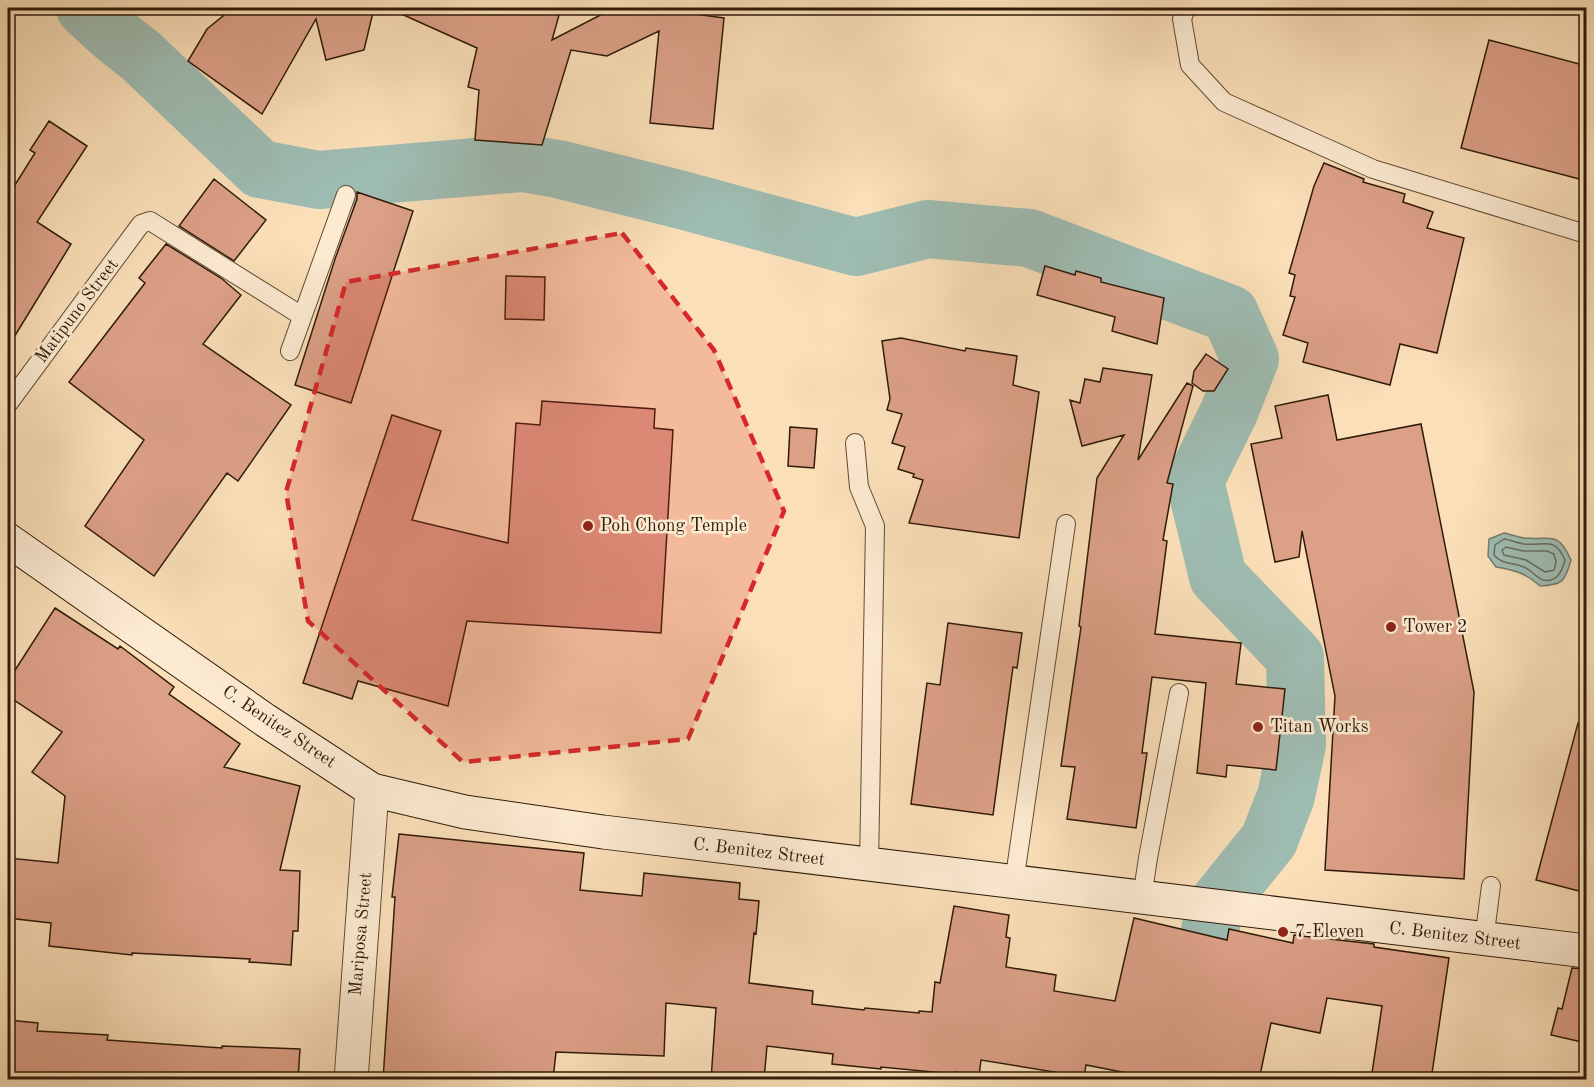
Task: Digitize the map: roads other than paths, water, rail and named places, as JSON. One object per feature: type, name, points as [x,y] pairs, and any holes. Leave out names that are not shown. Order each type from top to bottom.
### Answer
[{"type":"main road","name":"C. Benitez Street","points":[[8,540],[265,720],[372,789],[465,812],[603,832],[869,866],[1587,951]]},
{"type":"main road","name":"Mariposa Street","points":[[351,1080],[372,789]]},
{"type":"lane","points":[[1186,8],[1182,19],[1190,64],[1224,102],[1372,169],[1587,234]]},
{"type":"lane","points":[[290,351],[346,195]]},
{"type":"lane","name":"Matipuno Street","points":[[8,404],[141,224],[150,221],[302,316]]},
{"type":"lane","points":[[855,443],[859,487],[875,526],[869,866]]},
{"type":"lane","points":[[1014,883],[1066,524]]},
{"type":"lane","points":[[1146,899],[1148,858],[1179,693]]},
{"type":"lane","points":[[1484,940],[1491,886]]},
{"type":"water","points":[[1504,533],[1524,538],[1557,540],[1571,560],[1562,581],[1553,585],[1540,586],[1520,573],[1496,567],[1488,556],[1489,539]]},
{"type":"waterway","points":[[85,8],[141,56],[260,169],[319,180],[522,163],[558,169],[674,198],[856,247],[928,229],[1029,238],[1230,314],[1250,359],[1229,412],[1195,481],[1218,577],[1295,657],[1297,745],[1286,796],[1269,840],[1215,907],[1192,1015]]},
{"type":"place","name":"Poh Chong Temple","points":[[588,526]]},
{"type":"place","name":"Tower 2","points":[[1391,627]]},
{"type":"place","name":"Titan Works","points":[[1258,727]]},
{"type":"place","name":"7-Eleven","points":[[1283,932]]}]
